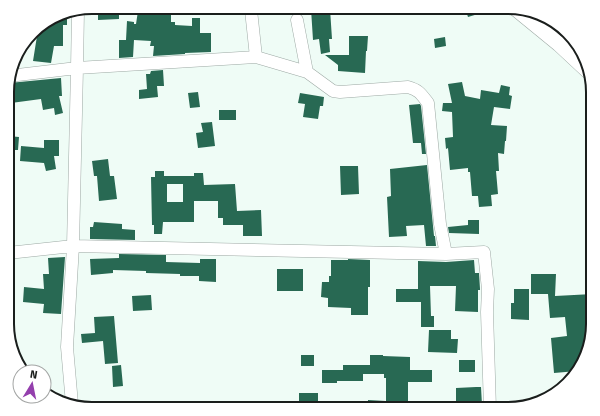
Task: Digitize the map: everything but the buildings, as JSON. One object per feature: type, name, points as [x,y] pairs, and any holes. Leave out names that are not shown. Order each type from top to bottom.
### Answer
[{"type":"street","points":[[251,14],[256,57]]},
{"type":"street","points":[[72,400],[67,347],[73,246],[78,16]]},
{"type":"street","points":[[525,16],[559,44],[581,66]]},
{"type":"street","points":[[297,20],[307,72]]},
{"type":"street","points":[[559,44],[569,43]]},
{"type":"street","points":[[16,75],[77,68],[256,57],[307,72],[333,91],[340,92],[408,87],[416,89],[428,104],[440,224],[446,254]]},
{"type":"street","points":[[14,252],[73,246],[446,254],[484,252],[488,289],[487,312],[490,402]]}]
